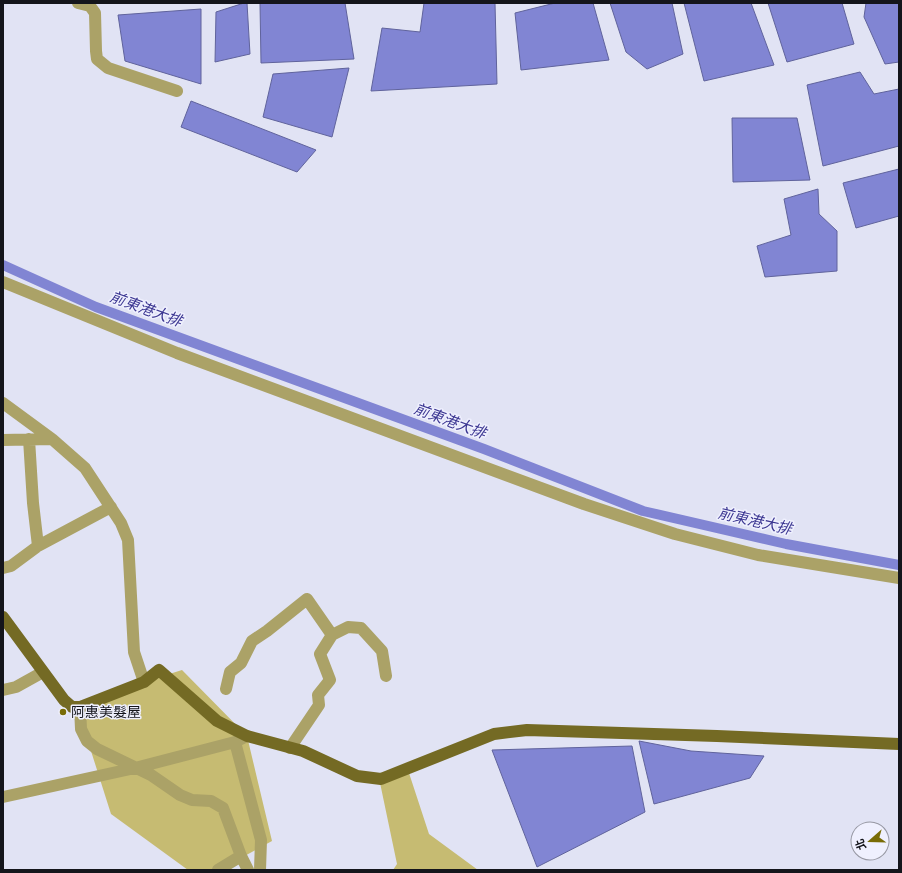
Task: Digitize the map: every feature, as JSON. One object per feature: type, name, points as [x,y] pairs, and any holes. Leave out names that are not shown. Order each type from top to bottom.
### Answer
[{"type":"main road","points":[[3,617],[64,700],[72,707],[80,707],[144,682],[159,670],[217,721],[247,736],[290,748],[303,750],[357,776],[381,778],[494,734],[526,730],[899,744]]},
{"type":"street","points":[[78,3],[90,6],[95,13],[96,51],[98,59],[103,64],[108,68],[177,91]]},
{"type":"street","points":[[3,282],[177,354],[584,504],[675,534],[758,555],[899,578]]},
{"type":"street","points":[[3,403],[52,439],[85,468],[121,523],[128,540],[134,652],[144,682]]},
{"type":"street","points":[[29,439],[33,503],[38,546]]},
{"type":"street","points":[[3,440],[52,439]]},
{"type":"street","points":[[3,568],[10,566],[38,546],[111,507]]},
{"type":"street","points":[[226,689],[230,672],[241,663],[252,641],[307,599],[332,634]]},
{"type":"street","points":[[290,748],[319,705],[318,695],[330,680],[320,654],[332,634],[348,627],[361,628],[382,651],[386,676]]},
{"type":"street","points":[[3,690],[16,688],[43,672]]},
{"type":"street","points":[[80,707],[81,729],[88,742],[97,749],[151,775],[180,795],[192,800],[211,801],[223,808],[241,856],[248,870]]},
{"type":"street","points":[[3,796],[135,768],[235,742],[247,736]]},
{"type":"street","points":[[235,742],[261,840],[260,870]]},
{"type":"street","points":[[218,870],[241,856]]},
{"type":"shaded area","points":[[182,670],[247,736],[272,841],[219,870],[188,870],[111,814],[78,710],[163,676]]},
{"type":"shaded area","points":[[409,773],[429,834],[478,870],[393,870],[397,864],[379,778]]},
{"type":"water","points":[[247,3],[250,54],[215,62],[216,12]]},
{"type":"water","points":[[260,3],[345,3],[354,59],[261,63]]},
{"type":"water","points":[[424,3],[495,3],[497,84],[371,91],[382,28],[420,32]]},
{"type":"water","points":[[555,3],[593,3],[609,60],[521,70],[515,13]]},
{"type":"water","points":[[610,3],[672,3],[683,54],[647,69],[626,52]]},
{"type":"water","points":[[684,3],[751,3],[774,65],[704,81]]},
{"type":"water","points":[[768,3],[842,3],[854,44],[787,62]]},
{"type":"water","points":[[866,3],[899,3],[899,62],[885,64],[864,17]]},
{"type":"water","points":[[201,9],[201,84],[125,61],[118,15]]},
{"type":"water","points":[[349,68],[332,137],[263,117],[273,74]]},
{"type":"water","points":[[860,72],[874,94],[899,89],[899,146],[823,166],[807,85]]},
{"type":"water","points":[[191,101],[316,150],[297,172],[181,127]]},
{"type":"water","points":[[732,118],[797,118],[810,180],[733,182]]},
{"type":"water","points":[[899,169],[899,216],[856,228],[843,183]]},
{"type":"water","points":[[818,189],[819,214],[837,231],[837,271],[765,277],[757,246],[791,235],[784,199]]},
{"type":"water","points":[[639,741],[691,751],[764,756],[750,778],[654,804]]},
{"type":"water","points":[[632,746],[645,812],[537,867],[492,750]]},
{"type":"waterway","name":"前東港大排","points":[[3,265],[96,307],[484,449],[643,511],[786,544],[899,565]]},
{"type":"place","name":"阿惠美髮屋","points":[[63,712]]}]
